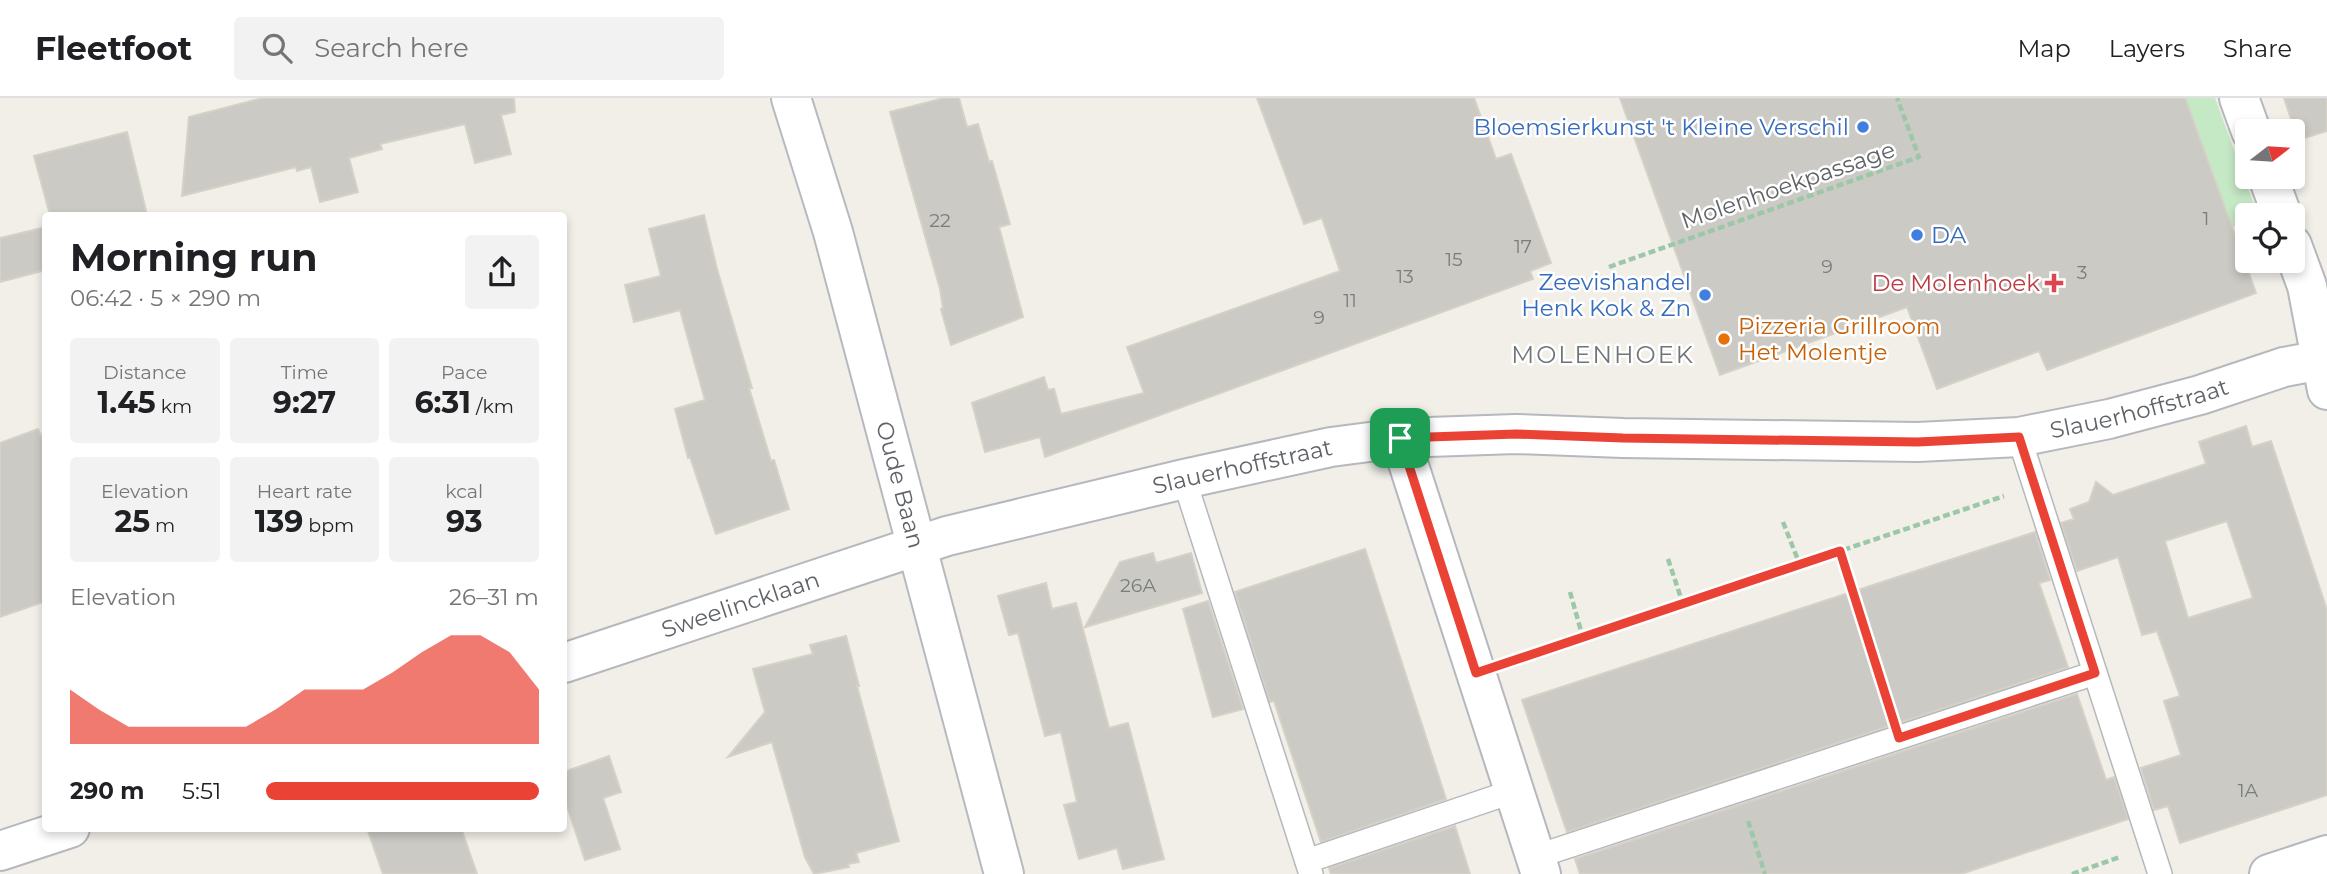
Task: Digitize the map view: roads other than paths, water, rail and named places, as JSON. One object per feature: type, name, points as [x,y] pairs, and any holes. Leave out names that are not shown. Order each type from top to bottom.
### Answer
[{"type":"street","name":"Oude Baan","points":[[791,98],[833,232],[1004,874]]},
{"type":"street","points":[[2239,98],[2247,119]]},
{"type":"street","points":[[2302,273],[2325,369]]},
{"type":"street","name":"Slauerhoffstraat","points":[[917,546],[947,536],[1184,478],[1331,447],[1400,438],[1516,434],[1918,442],[2019,437],[2109,419],[2200,395],[2284,367],[2325,369]]},
{"type":"street","points":[[1400,438],[1538,865]]},
{"type":"street","name":"Sweelincklaan","points":[[567,662],[917,546]]},
{"type":"street","points":[[2,843],[52,832]]},
{"type":"street","points":[[2269,874],[2327,855]]},
{"type":"lane","points":[[2019,437],[2160,874]]},
{"type":"lane","points":[[1184,478],[1309,868],[1514,791]]},
{"type":"lane","points":[[1538,865],[1738,790],[2095,673]]},
{"type":"place","name":"Bloemsierkunst 't Kleine Verschil","points":[[1863,127]]},
{"type":"place","name":"DA","points":[[1917,235]]},
{"type":"place","name":"De Molenhoek","points":[[2054,283]]},
{"type":"place","name":"Zeevishandel Henk Kok & Zn","points":[[1705,295]]},
{"type":"place","name":"Pizzeria Grillroom Het Molentje","points":[[1724,339]]},
{"type":"district","name":"MOLENHOEK","points":[[1603,355]]}]
